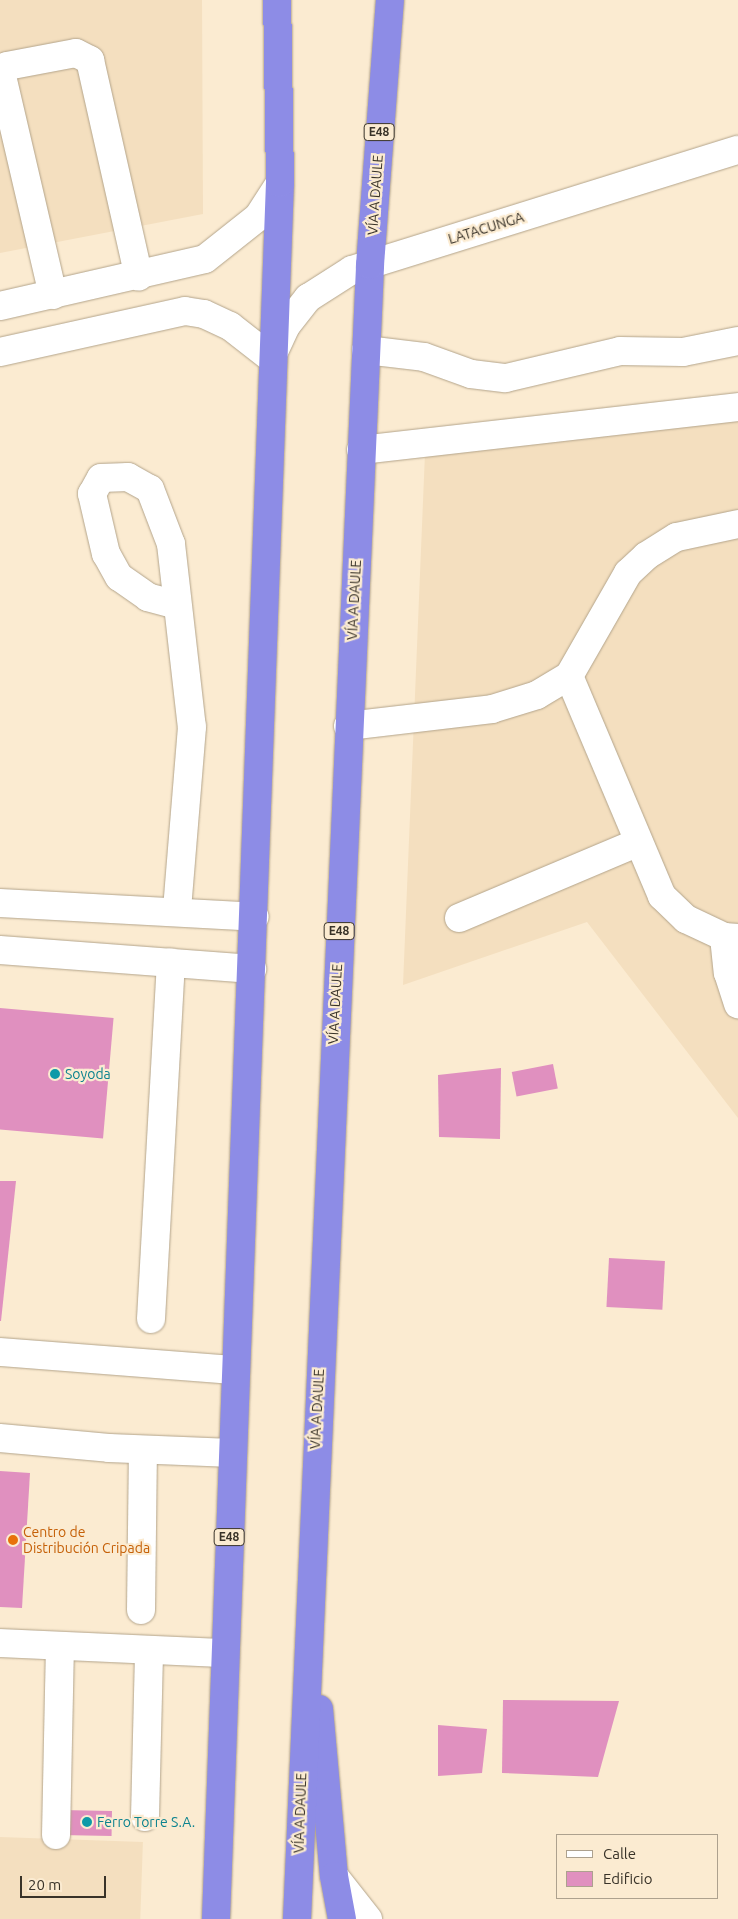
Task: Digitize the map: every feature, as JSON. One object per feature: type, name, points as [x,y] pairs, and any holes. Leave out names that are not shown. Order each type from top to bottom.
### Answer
[{"type":"highway","name":"E48","points":[[216,1919],[235,1370],[255,917],[271,358],[280,183],[277,0]]},
{"type":"highway","name":"VÍA A DAULE","points":[[296,1919],[308,1596],[370,265],[390,0]]},
{"type":"highway","points":[[308,1596],[334,1876],[342,1919]]},
{"type":"highway","points":[[333,1919],[334,1876]]},
{"type":"street","points":[[52,295],[2,75],[7,66],[76,53],[90,60],[139,277]]},
{"type":"street","name":"LATACUNGA","points":[[271,358],[286,326],[308,298],[336,278],[370,265],[738,150]]},
{"type":"street","points":[[0,306],[139,277],[205,260],[258,217],[280,183]]},
{"type":"street","points":[[0,352],[185,311],[204,314],[230,326],[271,358]]},
{"type":"street","points":[[366,350],[424,357],[471,374],[506,378],[620,351],[683,352],[738,341]]},
{"type":"street","points":[[361,450],[738,407]]},
{"type":"street","points":[[177,605],[148,597],[119,577],[106,554],[92,494],[101,478],[128,476],[150,489],[171,544],[192,727],[177,910]]},
{"type":"street","points":[[348,726],[492,709],[536,695],[570,676],[628,573],[646,556],[678,537],[738,524]]},
{"type":"street","points":[[570,676],[662,896],[686,919],[731,938],[728,973],[738,1004]]},
{"type":"street","points":[[459,918],[639,842]]},
{"type":"street","points":[[0,903],[177,910],[255,917]]},
{"type":"street","points":[[0,950],[252,969]]},
{"type":"street","points":[[151,1319],[171,963]]},
{"type":"street","points":[[0,1352],[235,1370]]},
{"type":"street","points":[[0,1438],[144,1450],[232,1453]]},
{"type":"street","points":[[141,1610],[144,1450]]},
{"type":"street","points":[[0,1643],[224,1653]]},
{"type":"street","points":[[56,1835],[60,1647]]},
{"type":"street","points":[[145,1817],[149,1650]]},
{"type":"street","points":[[334,1876],[368,1919]]},
{"type":"shaded area","points":[[0,0],[202,0],[203,214],[0,253]]},
{"type":"shaded area","points":[[738,418],[738,1118],[587,922],[403,985],[425,453]]},
{"type":"shaded area","points":[[0,1837],[143,1842],[140,1919],[0,1919]]},
{"type":"building","name":"Soyoda","points":[[0,1008],[114,1018],[103,1138],[0,1129]]},
{"type":"building","points":[[553,1064],[558,1089],[517,1097],[512,1072]]},
{"type":"building","points":[[501,1068],[500,1139],[439,1137],[438,1075]]},
{"type":"building","points":[[0,1181],[16,1181],[1,1321],[0,1321]]},
{"type":"building","points":[[609,1258],[665,1261],[662,1310],[606,1307]]},
{"type":"building","name":"Centro de Distribución Cripada","points":[[0,1471],[30,1473],[22,1608],[0,1607]]},
{"type":"building","points":[[503,1700],[619,1701],[598,1777],[502,1773]]},
{"type":"building","points":[[438,1725],[487,1729],[482,1773],[438,1776]]},
{"type":"building","name":"Ferro Torre S.A.","points":[[61,1810],[112,1811],[112,1836],[61,1835]]},
{"type":"place","name":"Soyoda","points":[[55,1074]]},
{"type":"place","name":"Centro de Distribución Cripada","points":[[13,1540]]},
{"type":"place","name":"Ferro Torre S.A.","points":[[87,1822]]}]
